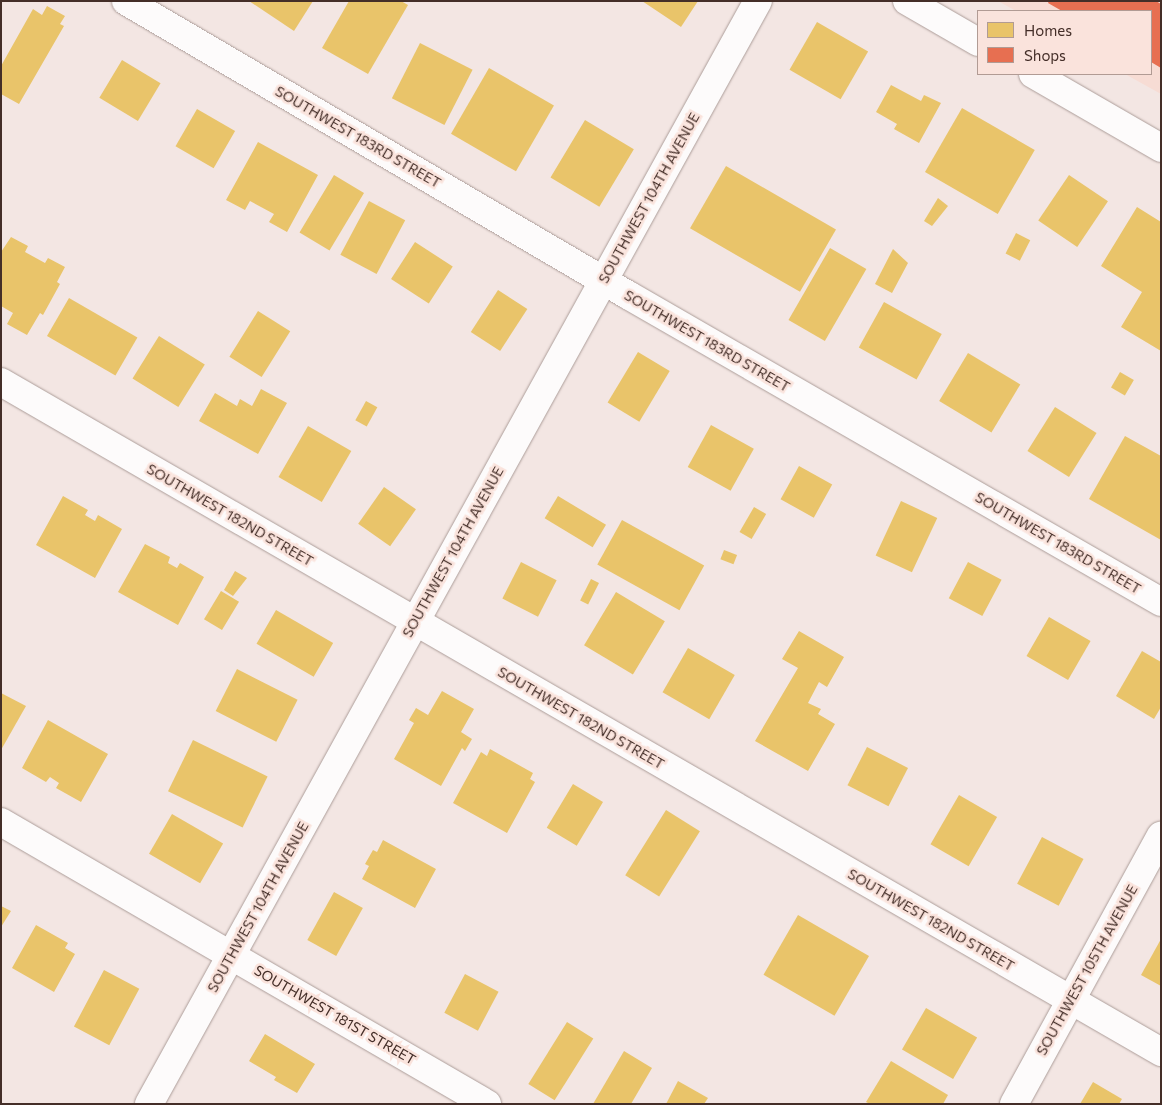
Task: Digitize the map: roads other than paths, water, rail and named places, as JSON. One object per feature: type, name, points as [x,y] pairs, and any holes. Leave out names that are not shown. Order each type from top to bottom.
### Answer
[{"type":"street","name":"SOUTHWEST 183RD STREET","points":[[126,1],[602,280],[1161,602]]},
{"type":"street","name":"SOUTHWEST 104TH AVENUE","points":[[149,1104],[602,280],[758,1]]},
{"type":"street","points":[[907,1],[977,41]]},
{"type":"street","points":[[1034,75],[1161,148]]},
{"type":"street","name":"SOUTHWEST 182ND STREET","points":[[1,382],[1161,1052]]},
{"type":"street","name":"SOUTHWEST 181ST STREET","points":[[1,822],[487,1104]]},
{"type":"street","name":"SOUTHWEST 105TH AVENUE","points":[[1014,1104],[1161,836]]}]
